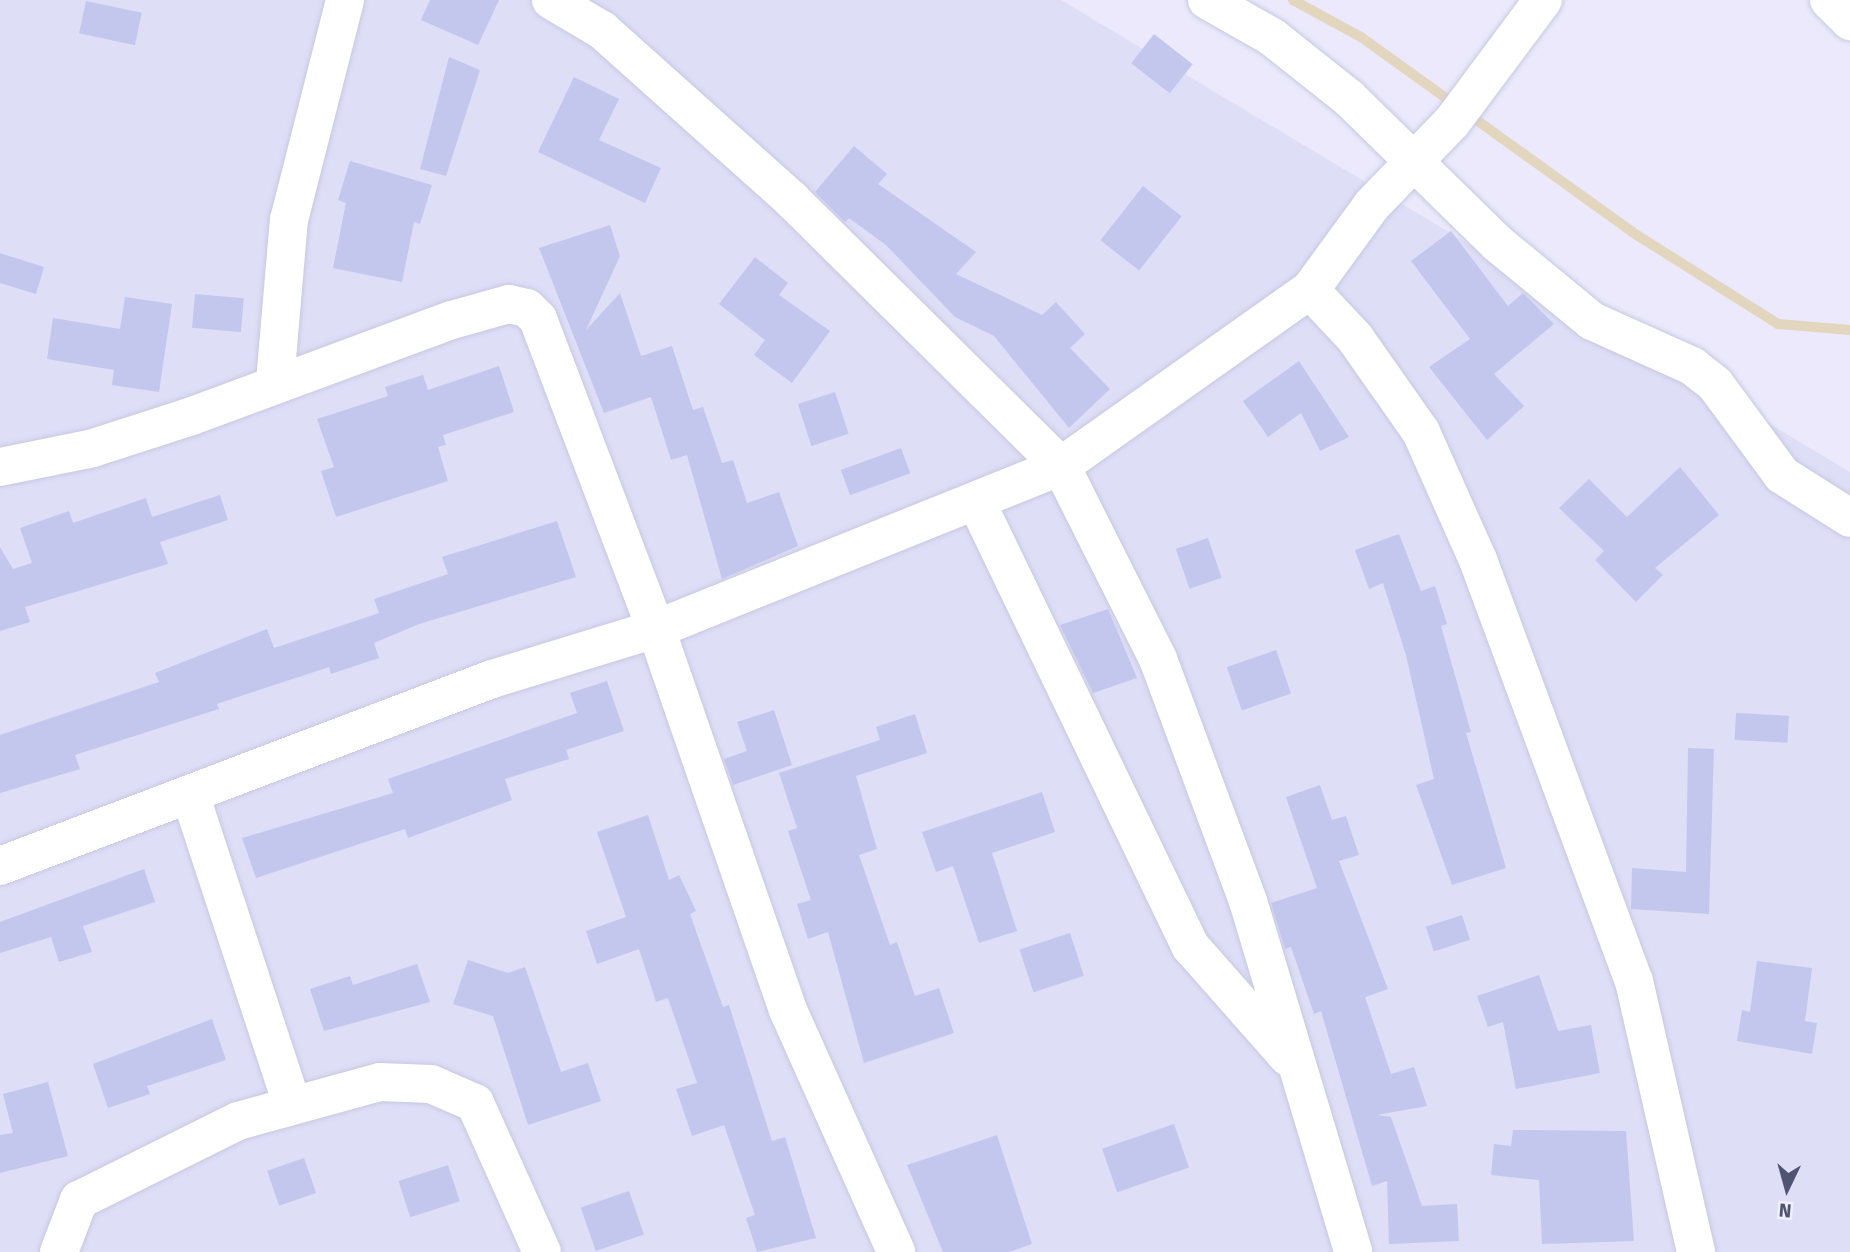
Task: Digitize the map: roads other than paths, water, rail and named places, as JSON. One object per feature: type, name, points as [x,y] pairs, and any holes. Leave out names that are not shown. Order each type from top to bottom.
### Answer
[{"type":"street","points":[[275,382],[289,220],[345,0]]},
{"type":"street","points":[[551,0],[602,30],[792,200],[1061,466],[1158,659],[1248,901],[1294,1064],[1353,1252]]},
{"type":"street","points":[[1207,0],[1272,37],[1414,159],[1497,243],[1592,321],[1656,346],[1715,384],[1782,475],[1850,518]]},
{"type":"street","points":[[0,866],[492,679],[656,629],[1061,466],[1310,290],[1414,159],[1452,122],[1485,72],[1543,0]]},
{"type":"street","points":[[1829,0],[1850,21]]},
{"type":"street","points":[[1310,290],[1355,338],[1420,432],[1478,560],[1634,981],[1696,1252]]},
{"type":"street","points":[[0,467],[93,447],[452,320],[509,304],[527,308],[538,319],[656,629],[788,1010],[896,1252]]},
{"type":"street","points":[[976,501],[1191,947],[1294,1064]]},
{"type":"street","points":[[190,794],[291,1102]]},
{"type":"street","points":[[59,1252],[79,1199],[238,1121],[291,1102],[380,1082],[431,1083],[475,1103],[542,1252]]},
{"type":"waterway","points":[[1293,0],[1361,37],[1632,232],[1778,324],[1850,330]]}]
